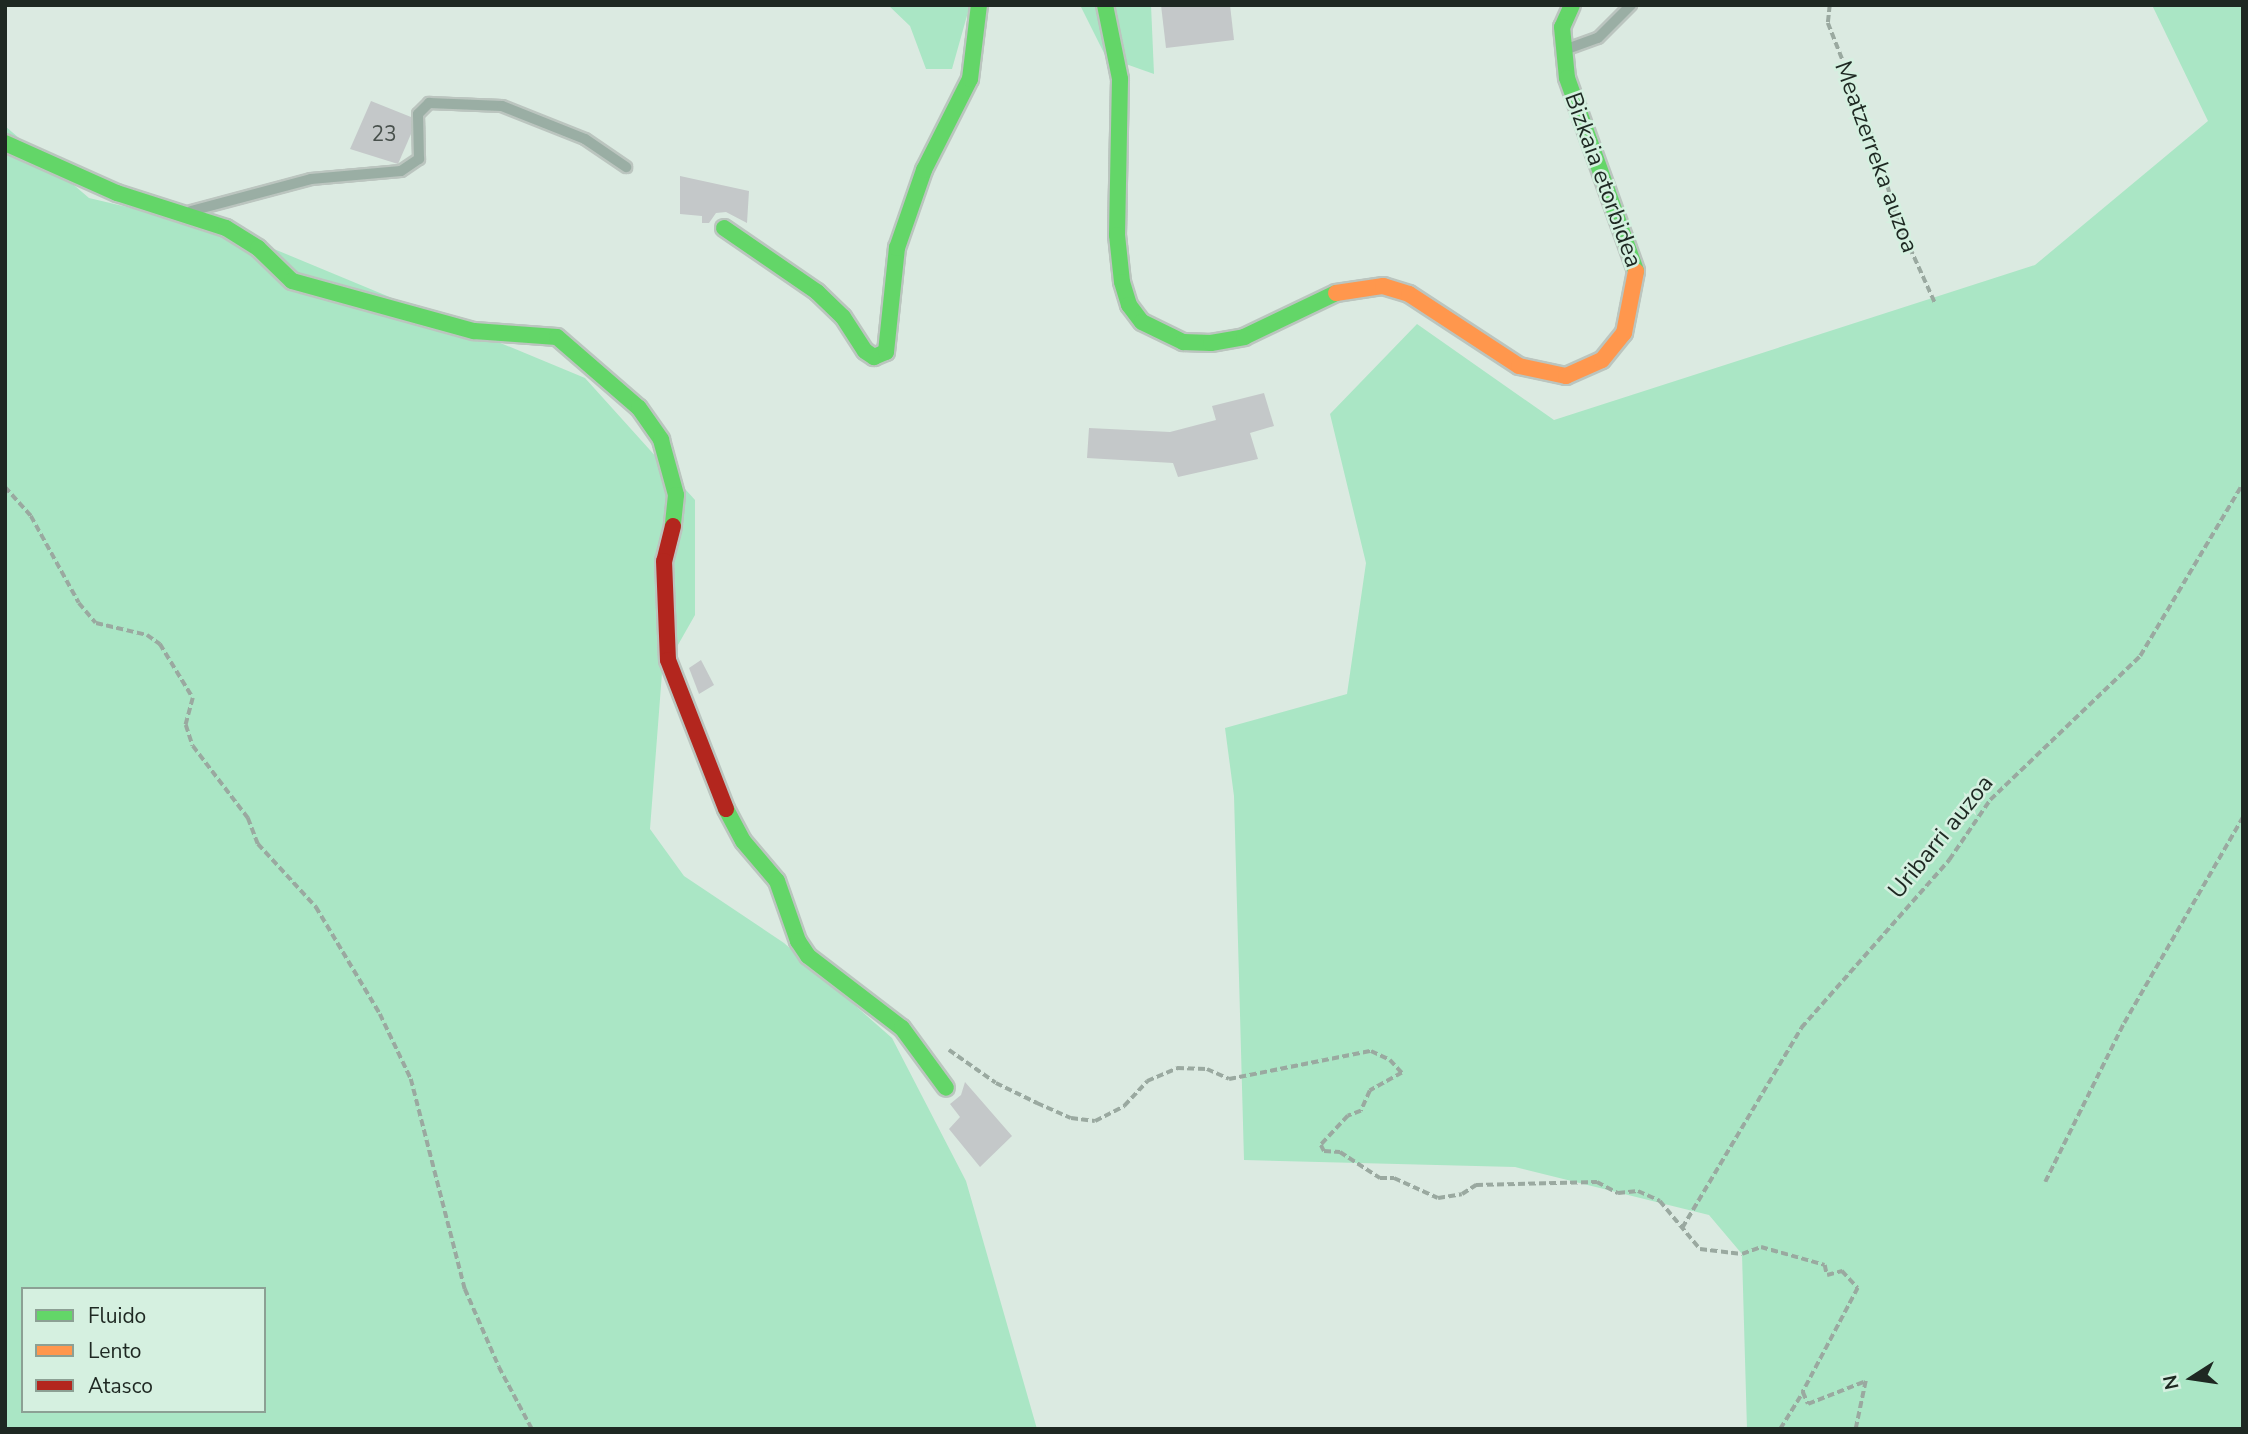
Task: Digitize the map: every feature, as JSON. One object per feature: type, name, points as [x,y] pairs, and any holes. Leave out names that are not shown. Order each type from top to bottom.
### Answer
[{"type":"street","points":[[724,228],[817,292],[843,317],[865,351],[874,356],[886,352],[897,248],[923,170],[971,74],[979,5]]},
{"type":"street","name":"Bizkaia etorbidea","points":[[1105,5],[1121,79],[1117,235],[1122,282],[1129,305],[1142,322],[1184,342],[1244,337],[1344,289],[1383,286],[1409,294],[1509,360],[1541,374],[1566,376],[1602,360],[1624,333],[1638,281],[1634,257],[1577,110],[1561,52],[1562,27],[1573,5]]},
{"type":"street","points":[[5,143],[117,193],[184,214],[243,237],[292,281],[362,303],[392,305],[474,331],[557,337],[653,422],[670,465],[677,511],[664,561],[668,660],[724,805],[743,841],[777,881],[797,941],[808,956],[913,1040],[946,1088]]},
{"type":"lane","points":[[1561,52],[1598,38],[1632,5]]},
{"type":"lane","points":[[184,214],[203,205],[311,179],[401,172],[419,159],[418,114],[429,103],[502,106],[585,139],[626,167]]},
{"type":"path","name":"Meatzerreka auzoa","points":[[1830,5],[1828,23],[1876,145],[1897,219],[1936,305]]},
{"type":"path","name":"Uribarri auzoa","points":[[1682,1228],[1801,1028],[1949,860],[1990,800],[2140,656],[2243,483]]},
{"type":"path","points":[[5,487],[31,516],[79,603],[96,623],[147,635],[160,644],[193,698],[186,725],[193,746],[248,818],[258,844],[316,907],[380,1014],[411,1079],[465,1289],[499,1367],[532,1429]]},
{"type":"path","points":[[2045,1182],[2124,1023],[2243,817]]},
{"type":"path","points":[[913,1040],[948,1050],[996,1083],[1059,1113],[1095,1121],[1124,1106],[1147,1081],[1177,1068],[1207,1069],[1229,1079],[1371,1051],[1390,1060],[1402,1073],[1370,1091],[1361,1111],[1348,1116],[1321,1145],[1324,1151],[1340,1152],[1380,1178],[1394,1178],[1438,1198],[1462,1194],[1476,1185],[1597,1182],[1618,1193],[1638,1191],[1660,1201],[1700,1249],[1742,1254],[1761,1247],[1794,1254],[1825,1265],[1827,1275],[1842,1271],[1858,1288],[1803,1392],[1780,1429]]},
{"type":"path","points":[[1803,1392],[1808,1404],[1866,1381],[1856,1429]]},
{"type":"green space","points":[[888,5],[970,5],[952,69],[926,69],[910,26]]},
{"type":"green space","points":[[1080,5],[1151,5],[1154,74],[1106,57]]},
{"type":"green space","points":[[2152,5],[2243,5],[2243,1429],[1747,1429],[1742,1254],[1709,1215],[1515,1167],[1244,1160],[1234,796],[1225,728],[1347,694],[1366,563],[1330,414],[1417,324],[1554,420],[2035,265],[2208,121]]},
{"type":"green space","points":[[5,126],[89,198],[233,232],[585,378],[695,500],[695,615],[662,673],[650,829],[684,876],[784,943],[892,1038],[966,1181],[1037,1429],[5,1429]]},
{"type":"building","points":[[1161,5],[1230,5],[1234,40],[1166,48]]},
{"type":"building","points":[[371,101],[411,117],[411,134],[398,164],[350,149]]},
{"type":"building","points":[[680,176],[749,191],[747,223],[726,212],[716,213],[709,223],[702,223],[702,216],[680,214]]},
{"type":"building","points":[[1264,393],[1274,426],[1250,433],[1258,459],[1178,477],[1173,463],[1087,458],[1089,428],[1170,432],[1216,420],[1212,406]]},
{"type":"building","points":[[701,660],[714,685],[699,694],[689,668]]},
{"type":"building","points":[[965,1082],[1012,1136],[980,1167],[949,1129],[960,1117],[950,1104],[961,1095]]},
{"type":"traffic: fast","points":[[724,228],[817,292],[843,317],[865,351],[874,357],[886,352],[897,248],[924,170],[970,79],[979,5]]},
{"type":"traffic: fast","points":[[1105,5],[1120,79],[1117,235],[1122,282],[1129,305],[1142,322],[1183,342],[1211,343],[1244,337],[1336,293]]},
{"type":"traffic: fast","points":[[1572,5],[1562,27],[1567,78],[1636,271]]},
{"type":"traffic: fast","points":[[5,143],[117,193],[226,228],[258,248],[292,281],[474,331],[557,337],[639,408],[661,440],[676,495],[673,526]]},
{"type":"traffic: fast","points":[[726,809],[743,841],[777,881],[798,941],[808,956],[902,1028],[946,1088]]},
{"type":"traffic: slow","points":[[1336,293],[1383,286],[1409,294],[1519,366],[1566,376],[1602,360],[1624,333],[1636,271]]},
{"type":"traffic: jam","points":[[673,526],[664,561],[668,660],[726,809]]}]
